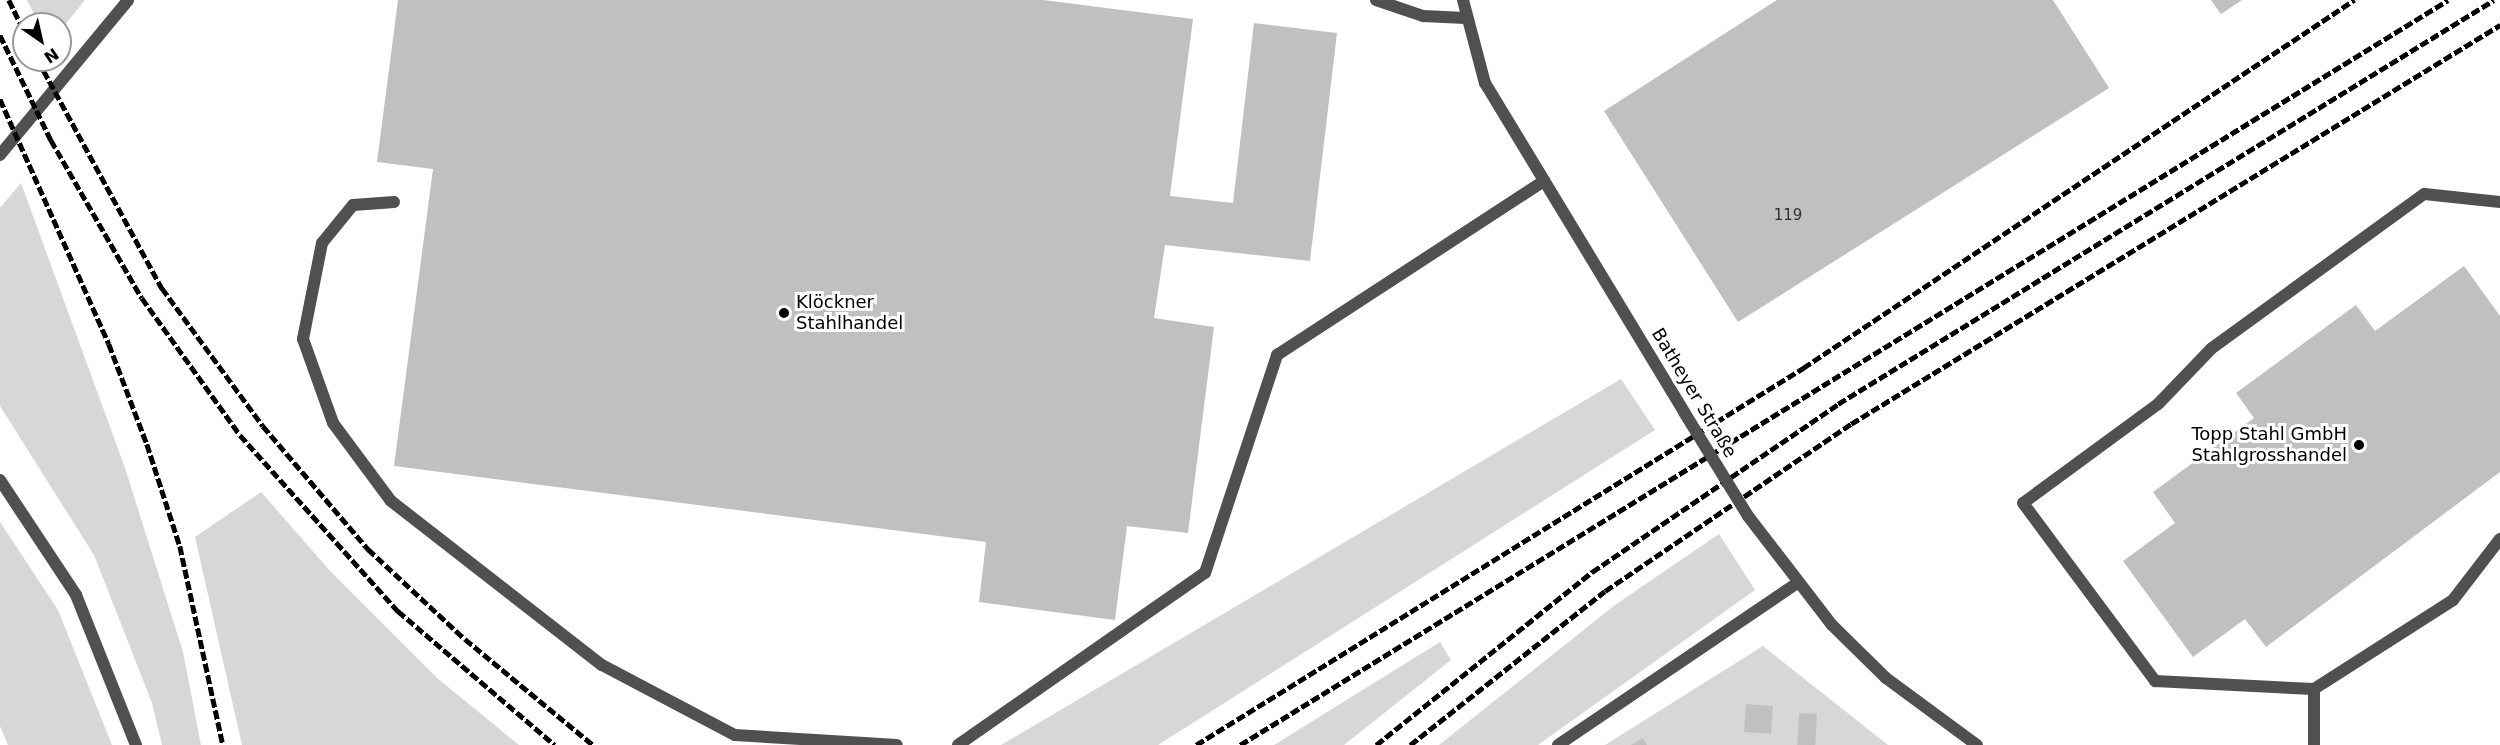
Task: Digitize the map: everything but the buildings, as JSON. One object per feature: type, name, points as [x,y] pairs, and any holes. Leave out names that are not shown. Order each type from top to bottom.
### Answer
[{"type":"street","points":[[1,153],[128,0]]},
{"type":"street","points":[[1376,0],[1423,16],[1465,18]]},
{"type":"street","name":"Batheyer Straße","points":[[1463,0],[1465,18],[1485,83],[1748,516],[1796,584],[1886,678],[1977,745]]},
{"type":"street","points":[[958,745],[1205,573],[1277,355],[1544,181]]},
{"type":"street","points":[[2500,202],[2424,194],[2211,349],[2158,404],[2023,503],[2155,681],[2314,688],[2453,600],[2500,539]]},
{"type":"street","points":[[394,202],[353,205],[322,243],[303,339],[333,423],[391,501],[602,665],[735,735],[897,745]]},
{"type":"street","points":[[0,480],[76,595],[136,745]]},
{"type":"street","points":[[1558,745],[1796,584]]},
{"type":"street","points":[[2314,688],[2314,745]]},
{"type":"shaded area","points":[[27,0],[85,0],[72,16],[72,12],[33,12]]},
{"type":"shaded area","points":[[21,183],[125,468],[183,652],[201,745],[162,745],[152,703],[94,555],[0,406],[0,208]]},
{"type":"shaded area","points":[[1621,379],[1655,430],[1158,745],[1001,745]]},
{"type":"shaded area","points":[[261,492],[331,572],[436,677],[519,745],[242,745],[195,537]]},
{"type":"shaded area","points":[[0,522],[58,610],[112,745],[8,745],[0,726]]},
{"type":"shaded area","points":[[1719,534],[1755,590],[1538,745],[1439,745],[1615,605]]},
{"type":"shaded area","points":[[1440,642],[1451,660],[1344,745],[1274,745]]},
{"type":"shaded area","points":[[1763,646],[1888,745],[1605,745]]},
{"type":"railway","points":[[9,0],[15,12]]},
{"type":"railway","points":[[1196,745],[1803,368],[2354,0]]},
{"type":"railway","points":[[1240,745],[2448,0]]},
{"type":"railway","points":[[1376,745],[1592,572],[1838,404],[2494,0]]},
{"type":"railway","points":[[1410,745],[1605,591],[1851,424],[2500,25]]},
{"type":"railway","points":[[0,35],[51,140],[142,298],[240,435],[398,611],[555,745]]},
{"type":"railway","points":[[45,72],[162,288],[263,426],[368,549],[465,639],[593,745]]},
{"type":"railway","points":[[0,99],[109,344],[147,444],[180,546],[223,745]]},
{"type":"place","name":"Klöckner Stahlhandel","points":[[784,313]]},
{"type":"place","name":"Topp Stahl GmbH Stahlgrosshandel","points":[[2359,445]]}]
